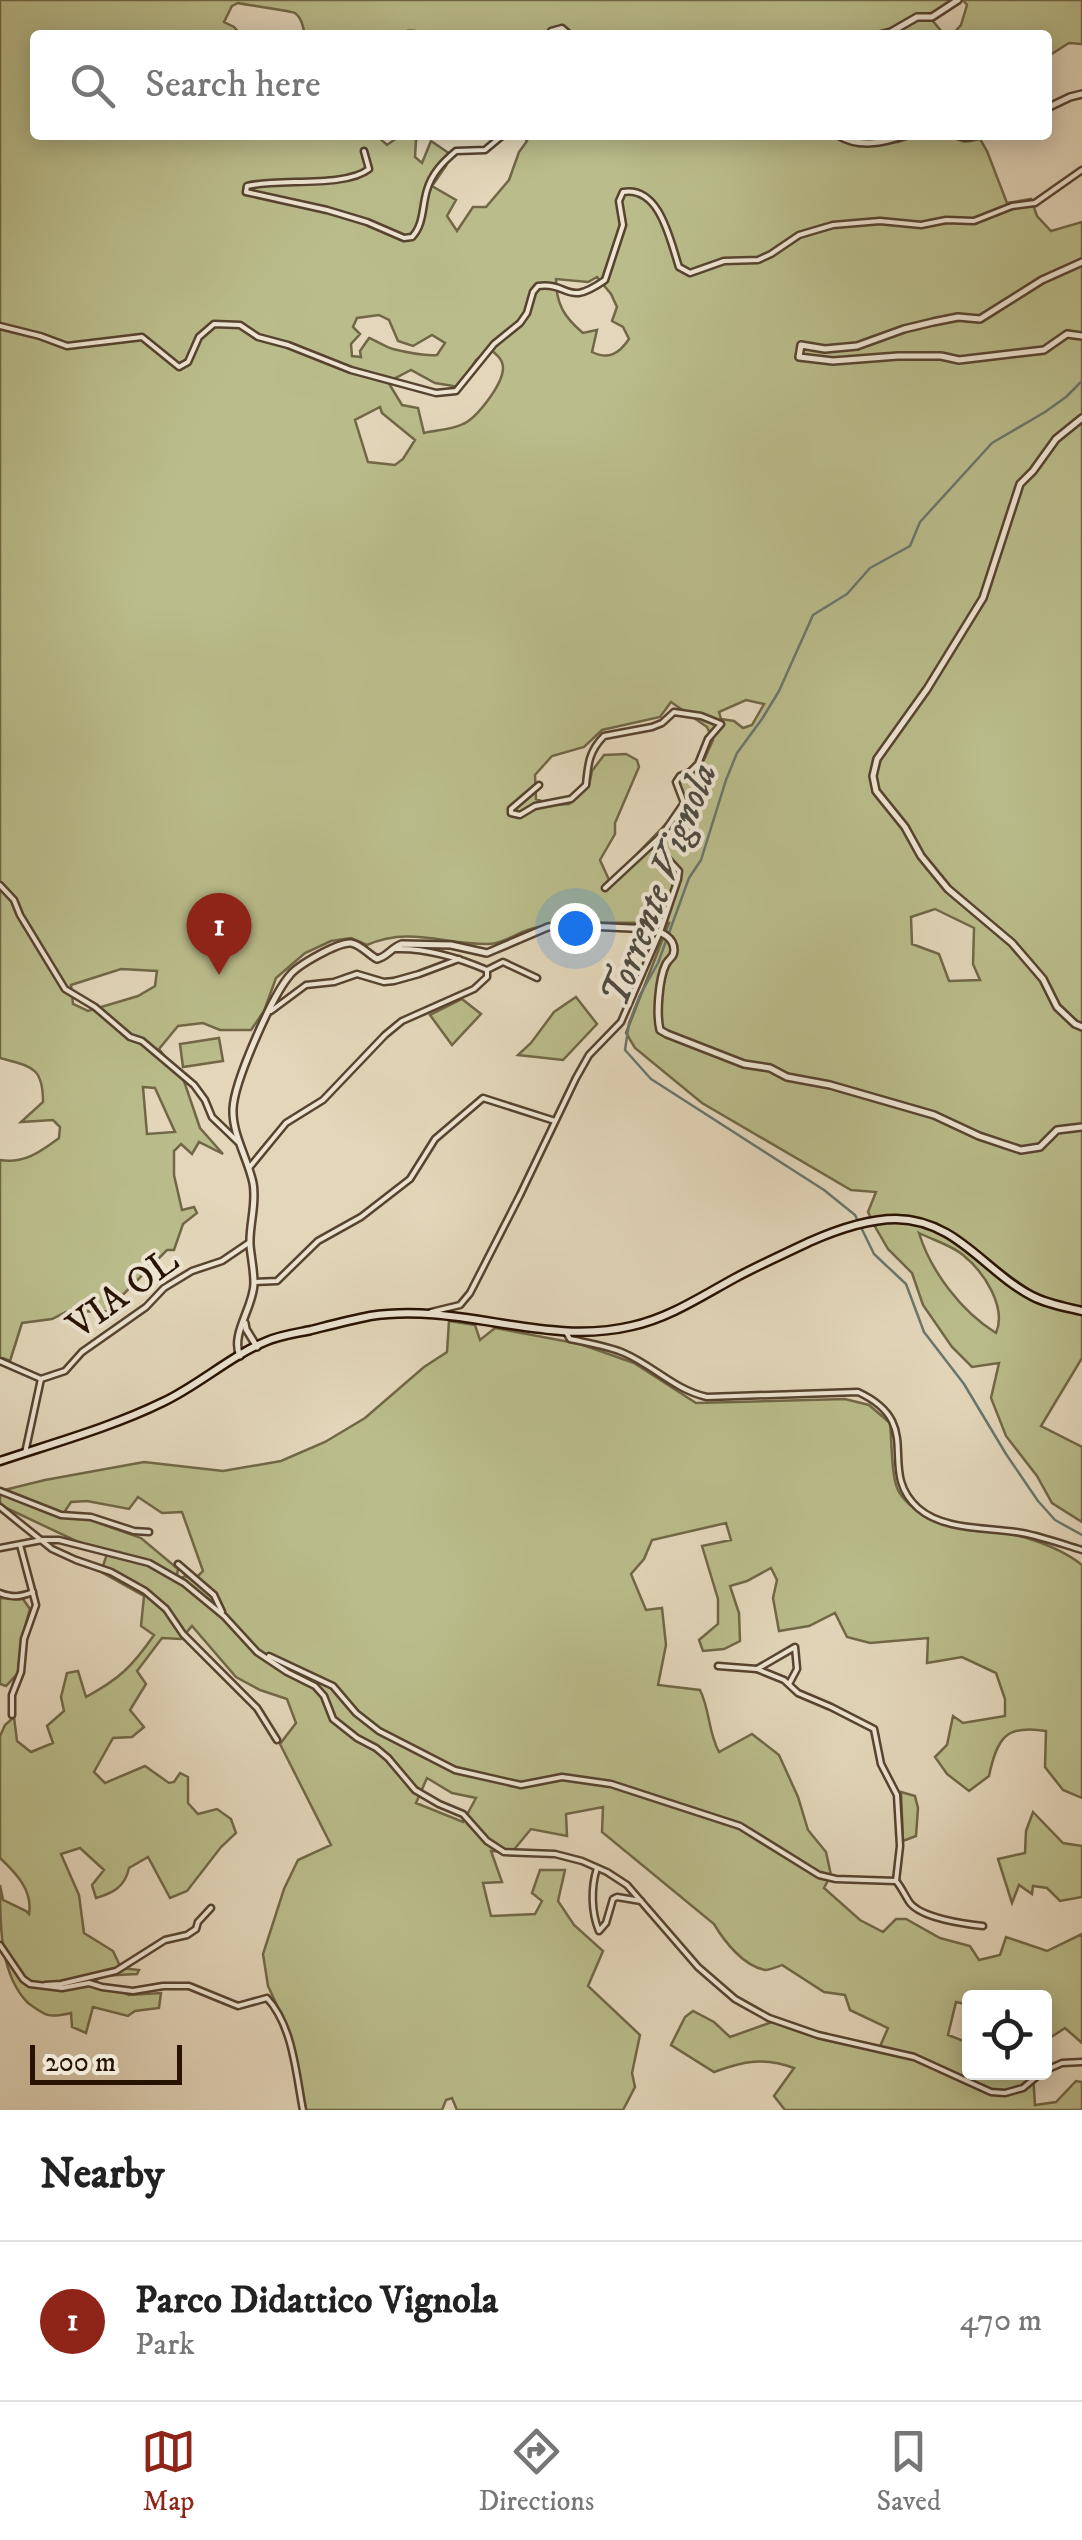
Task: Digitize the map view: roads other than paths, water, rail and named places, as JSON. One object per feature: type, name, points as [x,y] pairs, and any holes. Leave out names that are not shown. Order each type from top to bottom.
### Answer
[{"type":"main road","points":[[0,1462],[162,1403],[257,1346],[280,1337],[369,1316],[422,1313],[566,1332],[634,1326],[669,1313],[827,1234],[877,1221],[917,1221],[938,1229],[957,1238],[1032,1296],[1082,1311]]},
{"type":"street","points":[[894,30],[917,17],[932,17],[958,0]]},
{"type":"street","points":[[1052,106],[1082,94]]},
{"type":"street","points":[[364,151],[369,170],[356,176],[254,184],[247,186],[246,192],[326,210],[404,238],[412,237],[418,231],[427,190],[439,166],[456,150],[485,150],[497,140]]},
{"type":"street","points":[[848,140],[891,140]]},
{"type":"street","points":[[0,326],[67,346],[142,338],[179,367],[188,362],[198,338],[214,324],[240,325],[258,337],[351,370],[448,393],[456,390],[494,344],[520,323],[538,286],[579,295],[605,280],[623,224],[619,201],[622,192],[636,190],[662,216],[680,267],[690,273],[724,261],[758,260],[799,235],[833,225],[880,221],[920,226],[946,220],[974,220],[1035,202],[1082,170]]},
{"type":"street","points":[[1082,262],[1042,280],[980,319],[958,317],[933,322],[857,346],[826,349],[801,345],[798,354],[804,359],[821,360],[909,356],[959,360],[1044,350],[1066,334],[1082,336]]},
{"type":"street","points":[[1082,418],[1056,438],[1020,484],[983,598],[877,759],[872,776],[876,791],[948,889],[1012,943],[1043,980],[1057,1006],[1082,1027]]},
{"type":"street","points":[[539,785],[510,813],[520,815],[535,806],[571,799],[586,785],[589,756],[604,736],[652,727],[674,712],[720,724],[708,739],[698,764],[676,782],[684,803],[671,825],[605,888]]},
{"type":"street","points":[[422,1313],[460,1304],[470,1293],[589,1055],[621,1022],[662,933],[679,871],[654,844]]},
{"type":"street","points":[[0,886],[14,900],[65,989],[130,1037],[142,1041],[194,1085],[212,1117],[242,1146]]},
{"type":"street","points":[[240,1356],[236,1344],[252,1300],[254,1282],[250,1242],[254,1196],[234,1122],[237,1087],[267,1014],[288,977],[318,956],[348,943],[377,959],[402,944],[428,943],[487,953],[556,926],[651,929],[662,933],[674,947],[674,954],[666,963],[658,1014],[660,1030],[667,1034],[744,1064],[934,1115],[1021,1150],[1040,1147],[1057,1130],[1082,1126]]},
{"type":"street","points":[[391,949],[414,948],[487,970],[504,962],[537,978]]},
{"type":"street","points":[[267,1014],[306,985],[357,974],[394,981],[459,959]]},
{"type":"street","points":[[249,1168],[286,1123],[323,1100],[385,1035],[402,1021],[474,989],[487,970]]},
{"type":"street","points":[[254,1282],[276,1281],[318,1241],[361,1217],[410,1179],[435,1139],[483,1098],[555,1121]]},
{"type":"street","name":"VIA OL","points":[[25,1453],[41,1379],[65,1371],[82,1352],[146,1307],[164,1288],[192,1271],[222,1261],[250,1242]]},
{"type":"street","points":[[245,1320],[257,1346]]},
{"type":"street","points":[[566,1332],[570,1339],[624,1352],[671,1382],[708,1397],[858,1392],[876,1400],[892,1416],[904,1492],[934,1519],[1023,1534],[1082,1550]]},
{"type":"street","points":[[0,1361],[41,1379]]},
{"type":"street","points":[[0,1491],[61,1515],[91,1516],[134,1531],[149,1532]]},
{"type":"street","points":[[0,1507],[52,1548],[112,1572],[145,1591],[166,1609],[182,1634],[257,1708],[277,1740]]},
{"type":"street","points":[[0,1548],[58,1540],[149,1563],[184,1583],[224,1616],[258,1652],[315,1686],[343,1728],[388,1758],[415,1790],[463,1814],[487,1841],[504,1852],[555,1854],[597,1868],[627,1885],[698,1967],[735,1998],[769,2018],[818,2035],[914,2057],[962,2079]]},
{"type":"street","points":[[12,1715],[12,1695],[21,1672],[24,1640],[36,1605],[20,1545]]},
{"type":"street","points":[[178,1564],[214,1594],[224,1616]]},
{"type":"street","points":[[0,1593],[20,1597],[33,1592]]},
{"type":"street","points":[[758,1669],[795,1647],[797,1668],[789,1684]]},
{"type":"street","points":[[263,1655],[332,1686],[379,1731],[456,1770],[521,1785],[562,1777],[610,1784],[740,1826],[820,1875],[836,1880],[896,1881]]},
{"type":"street","points":[[718,1666],[758,1669],[874,1729],[882,1764],[897,1796],[900,1846],[896,1881],[918,1910],[983,1926]]},
{"type":"street","points":[[597,1868],[593,1899],[599,1931],[606,1923],[612,1899],[642,1901]]},
{"type":"street","points":[[40,1986],[116,1970],[165,1940],[187,1935],[211,1908]]},
{"type":"street","points":[[0,1945],[23,1979],[40,1986],[62,1988],[89,1983],[134,1991],[189,1986],[238,2006],[268,1998],[285,2029],[303,2110]]},
{"type":"street","points":[[1052,2068],[1082,2062]]},
{"type":"street","points":[[964,2080],[1005,2094],[1033,2080]]},
{"type":"waterway","name":"Torrente Vignola","points":[[1082,381],[1045,412],[992,443],[920,522],[910,546],[870,568],[847,594],[813,615],[779,691],[737,753],[701,860],[689,878],[658,963],[629,1023],[625,1050],[651,1079],[824,1190],[855,1215],[874,1254],[906,1284],[924,1332],[964,1384],[1038,1501],[1055,1520],[1082,1535]]},
{"type":"place","name":"Parco Didattico Vignola","points":[[219,975]]}]
